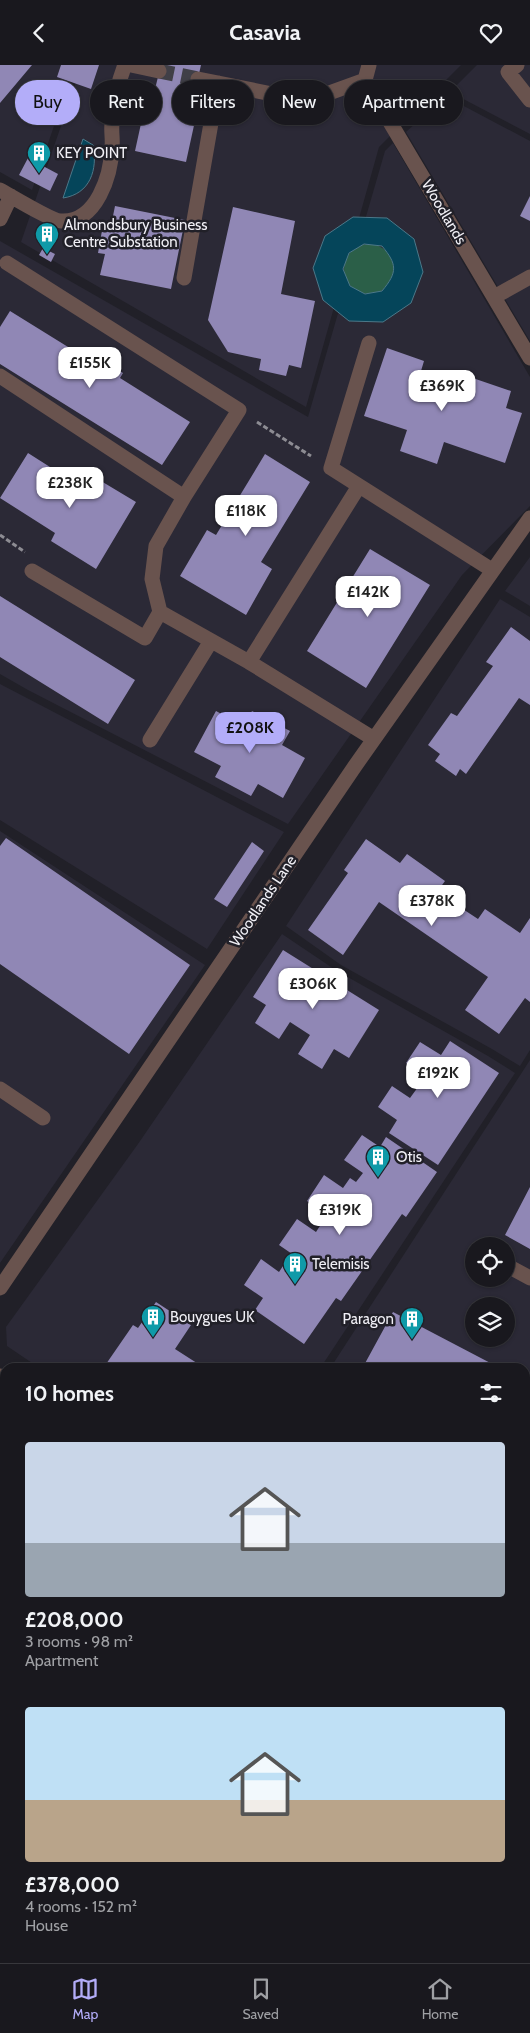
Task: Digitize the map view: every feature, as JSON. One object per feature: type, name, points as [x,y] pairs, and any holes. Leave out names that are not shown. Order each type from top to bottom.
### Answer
[{"type":"street","points":[[0,219],[6,193],[60,221],[77,218],[89,210],[98,199],[108,172],[112,147],[111,127],[118,83],[125,65]]},
{"type":"street","points":[[131,65],[160,71]]},
{"type":"street","points":[[517,65],[508,72],[530,100]]},
{"type":"street","points":[[254,90],[307,101],[367,72]]},
{"type":"street","name":"Woodlands","points":[[367,72],[494,297],[529,355]]},
{"type":"street","points":[[198,79],[203,80]]},
{"type":"street","points":[[184,278],[211,125]]},
{"type":"street","points":[[6,263],[239,410],[184,497],[156,546],[152,579],[160,612],[145,638],[32,571]]},
{"type":"street","points":[[494,297],[530,277]]},
{"type":"street","points":[[369,343],[331,468],[492,570]]},
{"type":"street","points":[[0,376],[184,497]]},
{"type":"street","points":[[249,662],[359,486]]},
{"type":"street","name":"Woodlands Lane","points":[[0,1288],[374,739],[530,518]]},
{"type":"street","points":[[160,612],[249,662],[374,739]]},
{"type":"street","points":[[150,740],[211,641]]},
{"type":"street","points":[[0,1089],[43,1118]]},
{"type":"street","points":[[515,1270],[530,1278]]},
{"type":"path","points":[[239,410],[331,468]]},
{"type":"path","points":[[0,535],[10,542]]},
{"type":"shaded area","points":[[0,65],[75,65],[70,80],[15,80],[15,125],[54,125],[32,190],[0,172]]},
{"type":"shaded area","points":[[82,65],[461,65],[446,80],[344,80],[344,125],[401,125],[379,147],[306,407],[21,242],[61,125],[80,125],[80,80],[77,80]]},
{"type":"shaded area","points":[[477,65],[530,65],[530,134],[463,99],[462,80]]},
{"type":"shaded area","points":[[463,106],[530,141],[530,341],[406,132],[414,125],[463,125]]},
{"type":"shaded area","points":[[393,143],[530,377],[530,506],[462,575],[288,824],[0,674],[0,241],[308,417],[385,151]]},
{"type":"shaded area","points":[[530,557],[530,606],[505,591]]},
{"type":"shaded area","points":[[500,599],[530,617],[530,1050],[520,1066],[341,965],[286,926]]},
{"type":"shaded area","points":[[0,684],[284,832],[207,949],[0,820]]},
{"type":"shaded area","points":[[0,831],[205,965],[0,1263]]},
{"type":"shaded area","points":[[282,934],[337,971],[515,1073],[324,1363],[32,1363],[7,1346],[6,1327],[138,1144]]},
{"type":"shaded area","points":[[530,1060],[530,1363],[334,1363]]},
{"type":"green space","points":[[369,244],[387,251],[394,269],[387,287],[369,294],[351,287],[344,269],[351,251]]},
{"type":"water","points":[[83,139],[93,145],[93,172],[86,186],[80,192],[63,198]]},
{"type":"water","points":[[353,217],[387,218],[414,239],[423,272],[411,303],[383,322],[349,321],[323,300],[313,268],[325,236]],"holes":[[[364,244],[382,246],[391,258],[394,268],[391,278],[382,291],[365,294],[350,286],[343,269],[349,253]]]},
{"type":"building","points":[[0,65],[32,65],[19,80],[15,80],[15,85],[0,103]]},
{"type":"building","points":[[61,65],[99,65],[94,80],[90,80],[90,89],[80,85],[80,80],[66,80],[57,77]]},
{"type":"building","points":[[161,65],[201,65],[198,80],[172,80],[172,125],[194,125],[186,162],[135,151],[141,125],[162,125],[162,80],[157,80]]},
{"type":"building","name":"KEY POINT","points":[[28,158],[58,174],[50,191],[19,175]]},
{"type":"building","points":[[530,196],[530,221],[520,216]]},
{"type":"building","points":[[115,206],[185,220],[171,289],[100,275],[105,254],[98,253],[103,225],[111,226]]},
{"type":"building","points":[[233,207],[295,221],[281,294],[315,301],[301,368],[289,365],[286,376],[259,370],[261,359],[228,352],[208,320]]},
{"type":"building","name":"Almondsbury Business Centre Substation","points":[[43,248],[55,254],[51,262],[39,255]]},
{"type":"building","points":[[10,311],[81,355],[85,349],[123,373],[120,378],[190,422],[162,465],[0,364],[0,327]]},
{"type":"building","points":[[387,348],[424,361],[418,381],[455,394],[461,374],[511,391],[506,408],[522,413],[505,463],[444,442],[437,464],[400,451],[407,430],[364,416]]},
{"type":"building","points":[[28,453],[83,488],[91,475],[136,502],[96,569],[51,541],[55,533],[0,498]]},
{"type":"building","points":[[265,454],[310,482],[261,562],[272,569],[246,615],[180,576],[207,530],[216,535]]},
{"type":"building","points":[[370,549],[430,585],[366,688],[307,651]]},
{"type":"building","points":[[0,596],[135,680],[108,724],[0,657]]},
{"type":"building","points":[[511,627],[530,641],[530,705],[519,698],[466,774],[460,769],[456,776],[435,761],[440,754],[428,745],[451,713],[457,716],[493,666],[486,662]]},
{"type":"building","points":[[216,711],[244,726],[252,711],[290,731],[282,745],[305,758],[283,798],[258,784],[251,796],[215,777],[221,766],[194,752]]},
{"type":"building","points":[[6,838],[190,965],[129,1054],[0,964],[0,846]]},
{"type":"building","points":[[366,839],[400,863],[407,854],[445,881],[437,892],[478,919],[485,909],[520,933],[530,918],[530,1002],[525,998],[499,1034],[465,1010],[488,977],[379,902],[343,955],[308,930],[348,873],[344,870]]},
{"type":"building","points":[[252,842],[264,851],[227,907],[214,899]]},
{"type":"building","points":[[283,950],[379,1010],[349,1058],[334,1049],[322,1069],[298,1054],[310,1035],[290,1022],[279,1039],[255,1023],[266,1005],[253,997]]},
{"type":"building","points":[[450,1041],[499,1073],[438,1165],[389,1133],[397,1120],[378,1107],[392,1086],[410,1098],[418,1087],[425,1076],[406,1063],[420,1042],[441,1055]]},
{"type":"building","points":[[362,1135],[380,1147],[386,1137],[437,1172],[406,1217],[402,1214],[341,1301],[336,1298],[304,1344],[255,1310],[263,1298],[244,1285],[261,1259],[279,1272],[285,1263],[291,1267],[298,1258],[279,1245],[297,1219],[316,1232],[327,1215],[307,1201],[324,1175],[343,1188],[350,1178],[356,1182],[363,1173],[344,1160]]},
{"type":"building","points":[[530,1187],[530,1249],[515,1241],[515,1237],[505,1235]]},
{"type":"building","name":"Bouygues UK","points":[[156,1302],[191,1325],[175,1349],[197,1363],[107,1363],[133,1325],[138,1328]]},
{"type":"building","name":"Paragon","points":[[393,1312],[490,1363],[365,1363]]},
{"type":"tunnel","points":[[159,71],[198,79]]},
{"type":"place","name":"KEY POINT","points":[[39,174]]},
{"type":"place","name":"Almondsbury Business Centre Substation","points":[[47,255]]},
{"type":"place","name":"Otis","points":[[378,1178]]},
{"type":"place","name":"Telemisis","points":[[295,1285]]},
{"type":"place","name":"Bouygues UK","points":[[153,1338]]},
{"type":"place","name":"Paragon","points":[[412,1340]]}]
